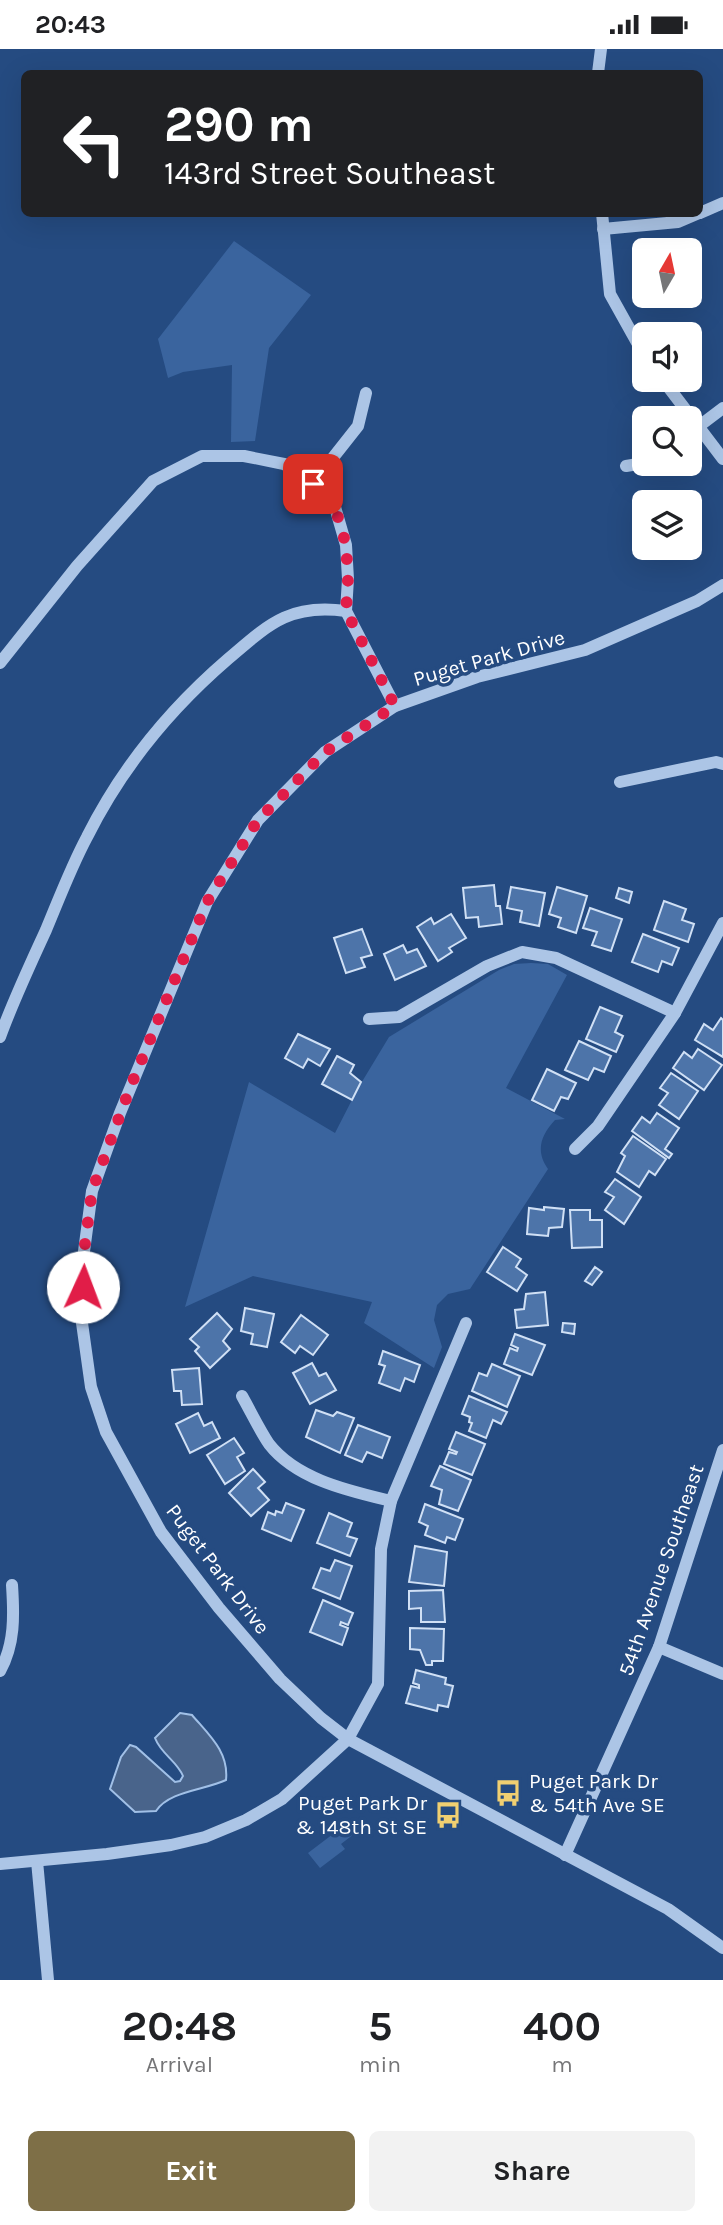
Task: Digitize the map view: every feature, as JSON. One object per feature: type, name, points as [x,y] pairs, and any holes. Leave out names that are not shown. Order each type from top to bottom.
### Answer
[{"type":"street","points":[[598,70],[601,49]]},
{"type":"street","points":[[703,211],[723,203]]},
{"type":"street","points":[[602,217],[610,294],[632,333]]},
{"type":"street","points":[[603,229],[678,222],[690,217]]},
{"type":"street","points":[[313,484],[358,426],[366,393]]},
{"type":"street","points":[[702,424],[723,408]]},
{"type":"street","points":[[702,438],[723,459]]},
{"type":"street","points":[[0,663],[77,566],[153,481],[202,456],[244,456],[284,464],[313,484],[335,507],[346,545],[346,611],[395,706]]},
{"type":"street","points":[[626,466],[632,465]]},
{"type":"street","name":"Puget Park Drive","points":[[723,585],[686,606],[585,650],[477,677],[395,706],[325,752],[258,820],[207,902],[130,1088],[92,1191],[83,1259],[82,1323],[91,1387],[106,1432],[161,1532],[219,1608],[280,1679],[321,1718],[348,1739],[668,1909],[723,1948]]},
{"type":"street","points":[[0,1037],[87,837],[125,772],[168,718],[210,675],[264,628],[288,614],[331,609],[346,611]]},
{"type":"street","points":[[620,782],[716,762],[723,764]]},
{"type":"street","points":[[575,1149],[598,1126],[675,1013],[723,923]]},
{"type":"street","points":[[369,1019],[399,1017],[486,966],[522,953],[556,958],[675,1013]]},
{"type":"street","points":[[0,1864],[171,1845],[205,1837],[246,1820],[282,1799],[348,1739],[378,1684],[381,1549],[391,1501],[466,1323]]},
{"type":"street","points":[[242,1396],[270,1445],[296,1467],[337,1488],[391,1501]]},
{"type":"street","name":"54th Avenue Southeast","points":[[565,1855],[659,1647],[723,1450]]},
{"type":"street","points":[[0,1671],[9,1655],[14,1617],[12,1585]]},
{"type":"street","points":[[659,1647],[723,1674]]},
{"type":"street","points":[[37,1861],[47,1980]]},
{"type":"shaded area","points":[[234,241],[311,295],[269,348],[255,441],[231,442],[232,365],[183,372],[168,378],[158,339]]},
{"type":"shaded area","points":[[514,964],[548,964],[567,975],[506,1088],[565,1119],[555,1120],[546,1131],[541,1150],[548,1169],[470,1289],[448,1294],[437,1305],[434,1320],[442,1347],[434,1368],[364,1323],[372,1302],[253,1276],[185,1307],[249,1082],[335,1133],[389,1037],[499,970]]},
{"type":"shaded area","points":[[180,1713],[192,1715],[211,1737],[221,1752],[226,1780],[178,1795],[162,1804],[156,1811],[135,1812],[110,1789],[121,1757],[130,1745],[136,1747],[175,1782],[180,1781],[183,1776],[155,1738]]},
{"type":"shaded area","points":[[348,1826],[354,1834],[341,1844],[345,1849],[320,1868],[308,1853]]},
{"type":"building","points":[[494,885],[496,906],[500,906],[502,924],[479,927],[478,917],[466,918],[463,888]]},
{"type":"building","points":[[511,887],[545,893],[539,926],[520,922],[522,911],[507,908]]},
{"type":"building","points":[[557,887],[587,896],[576,933],[558,927],[561,918],[549,914]]},
{"type":"building","points":[[619,888],[632,892],[629,903],[616,898]]},
{"type":"building","points":[[664,901],[686,909],[682,920],[694,924],[688,942],[654,930]]},
{"type":"building","points":[[590,908],[622,919],[611,951],[592,945],[597,932],[583,928]]},
{"type":"building","points":[[451,914],[466,938],[449,948],[452,952],[438,961],[417,927],[431,918],[434,924]]},
{"type":"building","points":[[362,929],[372,955],[361,958],[365,967],[346,973],[334,938]]},
{"type":"building","points":[[643,934],[679,948],[672,965],[662,961],[658,972],[632,962]]},
{"type":"building","points":[[403,945],[407,953],[417,949],[426,966],[395,980],[384,954]]},
{"type":"building","points":[[600,1007],[622,1016],[615,1032],[623,1036],[616,1052],[586,1039]]},
{"type":"building","points":[[721,1018],[723,1057],[695,1040],[704,1024],[713,1030]]},
{"type":"building","points":[[298,1034],[330,1049],[320,1066],[308,1059],[303,1068],[285,1058]]},
{"type":"building","points":[[579,1041],[611,1056],[604,1072],[594,1068],[588,1080],[565,1070]]},
{"type":"building","points":[[698,1049],[722,1065],[704,1090],[673,1068],[684,1052],[692,1058]]},
{"type":"building","points":[[337,1056],[354,1065],[350,1073],[361,1082],[352,1100],[322,1084]]},
{"type":"building","points":[[547,1069],[576,1083],[568,1099],[561,1097],[554,1111],[532,1100]]},
{"type":"building","points":[[671,1073],[698,1091],[679,1119],[659,1105],[668,1093],[660,1088]]},
{"type":"building","points":[[657,1113],[679,1128],[665,1149],[672,1154],[669,1158],[632,1131],[642,1117],[650,1123]]},
{"type":"building","points":[[633,1136],[666,1159],[655,1175],[649,1171],[639,1187],[617,1172],[625,1156],[621,1153]]},
{"type":"building","points":[[615,1179],[641,1197],[624,1224],[605,1210],[614,1197],[605,1192]]},
{"type":"building","points":[[544,1207],[564,1209],[562,1227],[549,1228],[548,1236],[527,1234],[529,1208],[544,1210]]},
{"type":"building","points":[[570,1210],[590,1210],[590,1220],[602,1220],[602,1247],[572,1248]]},
{"type":"building","points":[[503,1247],[521,1259],[516,1267],[527,1275],[517,1291],[487,1272]]},
{"type":"building","points":[[595,1267],[602,1272],[592,1285],[585,1281]]},
{"type":"building","points":[[545,1292],[548,1325],[517,1328],[515,1310],[524,1309],[526,1294]]},
{"type":"building","points":[[245,1308],[274,1314],[267,1347],[251,1344],[253,1334],[241,1331]]},
{"type":"building","points":[[217,1313],[232,1329],[223,1341],[230,1349],[210,1368],[195,1351],[199,1347],[190,1339]]},
{"type":"building","points":[[301,1315],[328,1335],[313,1355],[300,1346],[295,1353],[281,1342]]},
{"type":"building","points":[[563,1323],[575,1324],[574,1334],[562,1332]]},
{"type":"building","points":[[515,1334],[545,1345],[532,1375],[504,1364],[510,1348],[517,1351],[518,1348],[511,1345]]},
{"type":"building","points":[[383,1351],[420,1365],[414,1382],[405,1378],[400,1391],[379,1383],[385,1366],[379,1364]]},
{"type":"building","points":[[312,1363],[319,1376],[326,1373],[336,1390],[310,1404],[293,1373]]},
{"type":"building","points":[[492,1364],[520,1376],[507,1407],[472,1391],[479,1373],[487,1376]]},
{"type":"building","points":[[199,1368],[202,1404],[182,1405],[181,1391],[174,1391],[172,1370]]},
{"type":"building","points":[[469,1396],[507,1412],[501,1424],[493,1420],[486,1438],[469,1431],[472,1423],[469,1422],[470,1417],[462,1414]]},
{"type":"building","points":[[316,1410],[333,1416],[337,1412],[354,1418],[340,1453],[306,1437]]},
{"type":"building","points":[[198,1413],[204,1426],[212,1422],[220,1438],[190,1453],[176,1424]]},
{"type":"building","points":[[358,1425],[390,1437],[382,1458],[367,1452],[362,1462],[345,1455]]},
{"type":"building","points":[[456,1432],[485,1444],[472,1475],[444,1464],[449,1452],[457,1452],[449,1449]]},
{"type":"building","points":[[234,1438],[244,1453],[237,1457],[245,1471],[225,1484],[207,1455]]},
{"type":"building","points":[[440,1466],[471,1480],[458,1511],[439,1504],[442,1490],[431,1486]]},
{"type":"building","points":[[253,1469],[265,1482],[258,1488],[269,1500],[251,1516],[229,1493]]},
{"type":"building","points":[[286,1503],[304,1510],[291,1541],[262,1529],[268,1512],[275,1515],[276,1511],[282,1513]]},
{"type":"building","points":[[425,1504],[463,1519],[455,1540],[447,1537],[445,1543],[425,1535],[428,1526],[419,1522]]},
{"type":"building","points":[[329,1513],[352,1523],[347,1536],[357,1539],[350,1556],[317,1543]]},
{"type":"building","points":[[415,1546],[447,1552],[444,1586],[409,1582]]},
{"type":"building","points":[[335,1560],[352,1566],[340,1599],[313,1588],[321,1568],[330,1571]]},
{"type":"building","points":[[443,1590],[445,1622],[421,1622],[421,1608],[409,1609],[409,1591]]},
{"type":"building","points":[[323,1600],[353,1613],[348,1625],[341,1622],[340,1625],[348,1628],[342,1645],[310,1632]]},
{"type":"building","points":[[410,1628],[444,1629],[443,1661],[432,1661],[432,1665],[426,1665],[420,1650],[410,1649]]},
{"type":"building","points":[[416,1670],[446,1678],[445,1684],[453,1686],[448,1707],[438,1705],[437,1711],[406,1703],[411,1686],[419,1688],[419,1685],[413,1683]]},
{"type":"place","name":"Puget Park Dr & 54th Ave SE","points":[[508,1793]]},
{"type":"place","name":"Puget Park Dr & 148th St SE","points":[[448,1815]]},
{"type":"route","points":[[83,1287],[83,1259],[92,1191],[120,1113],[207,902],[258,820],[325,752],[395,706],[346,611],[346,545],[335,507],[313,484]]}]
